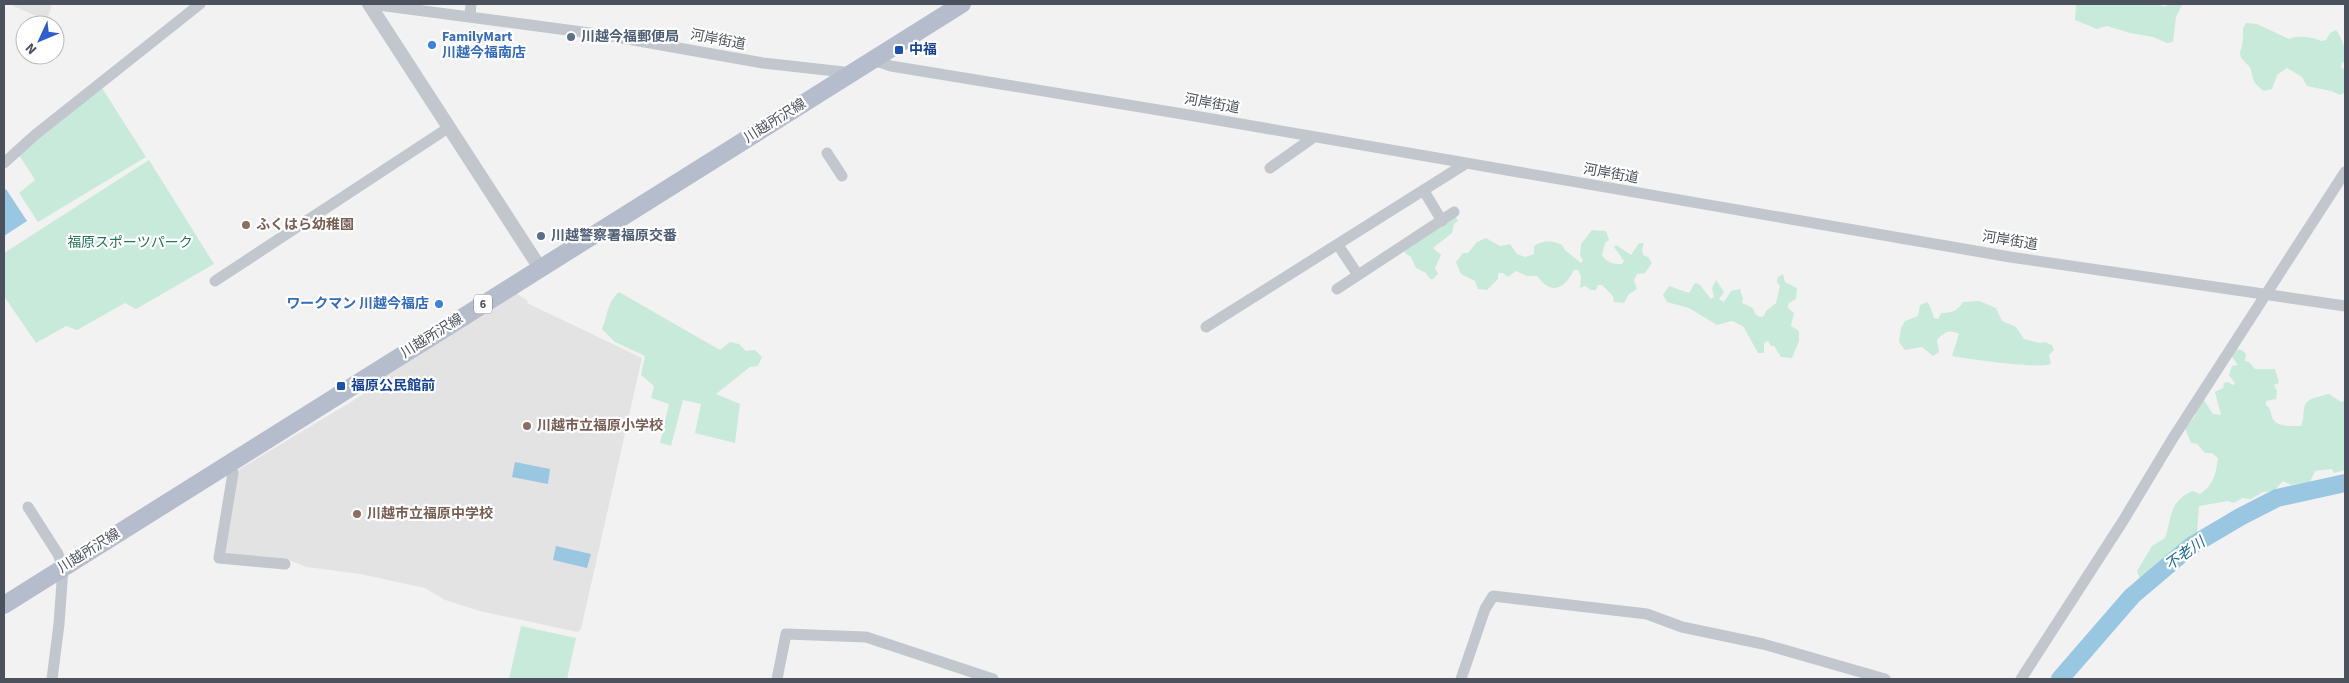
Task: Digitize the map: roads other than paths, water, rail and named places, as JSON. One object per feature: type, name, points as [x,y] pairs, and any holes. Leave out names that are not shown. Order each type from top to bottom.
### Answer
[{"type":"main road","name":"川越所沢線","points":[[4,605],[962,4]]},
{"type":"street","points":[[4,163],[48,124],[200,4]]},
{"type":"street","points":[[370,4],[448,128],[540,268]]},
{"type":"street","name":"河岸街道","points":[[370,4],[605,35],[763,63],[853,73]]},
{"type":"street","points":[[470,17],[472,4]]},
{"type":"street","name":"河岸街道","points":[[873,60],[891,66],[2010,257],[2345,306]]},
{"type":"street","points":[[215,280],[448,128]]},
{"type":"street","points":[[1270,168],[1314,137]]},
{"type":"street","points":[[827,153],[842,176]]},
{"type":"street","points":[[1206,328],[1464,164]]},
{"type":"street","points":[[2021,679],[2345,172]]},
{"type":"street","points":[[1424,191],[1442,221]]},
{"type":"street","points":[[1337,289],[1454,212]]},
{"type":"street","points":[[1338,245],[1358,275]]},
{"type":"street","points":[[229,464],[233,473],[219,558],[285,564]]},
{"type":"street","points":[[28,507],[58,554],[63,568],[59,624],[52,679]]},
{"type":"street","points":[[1461,679],[1485,609],[1492,596],[1647,614],[1682,627],[1763,644],[1885,679]]},
{"type":"street","points":[[777,679],[786,634],[798,633],[866,637],[993,679]]},
{"type":"water","points":[[6,189],[27,221],[4,236],[4,191]]},
{"type":"water","points":[[515,462],[550,469],[548,484],[512,477]]},
{"type":"water","points":[[556,546],[591,554],[587,568],[553,560]]},
{"type":"waterway","name":"不老川","points":[[2060,679],[2132,596],[2191,546],[2277,498],[2345,483]]},
{"type":"place","name":"川越今福郵便局","points":[[571,37]]},
{"type":"place","name":"FamilyMart 川越今福南店","points":[[432,45]]},
{"type":"place","name":"中福","points":[[899,50]]},
{"type":"place","name":"ふくはら幼稚園","points":[[246,225]]},
{"type":"place","name":"川越警察署福原交番","points":[[541,236]]},
{"type":"place","name":"ワークマン 川越今福店","points":[[439,304]]},
{"type":"place","name":"福原公民館前","points":[[341,386]]},
{"type":"place","name":"川越市立福原小学校","points":[[527,426]]},
{"type":"place","name":"川越市立福原中学校","points":[[357,514]]},
{"type":"park label","name":"福原スポーツパーク","points":[[130,243]]}]
